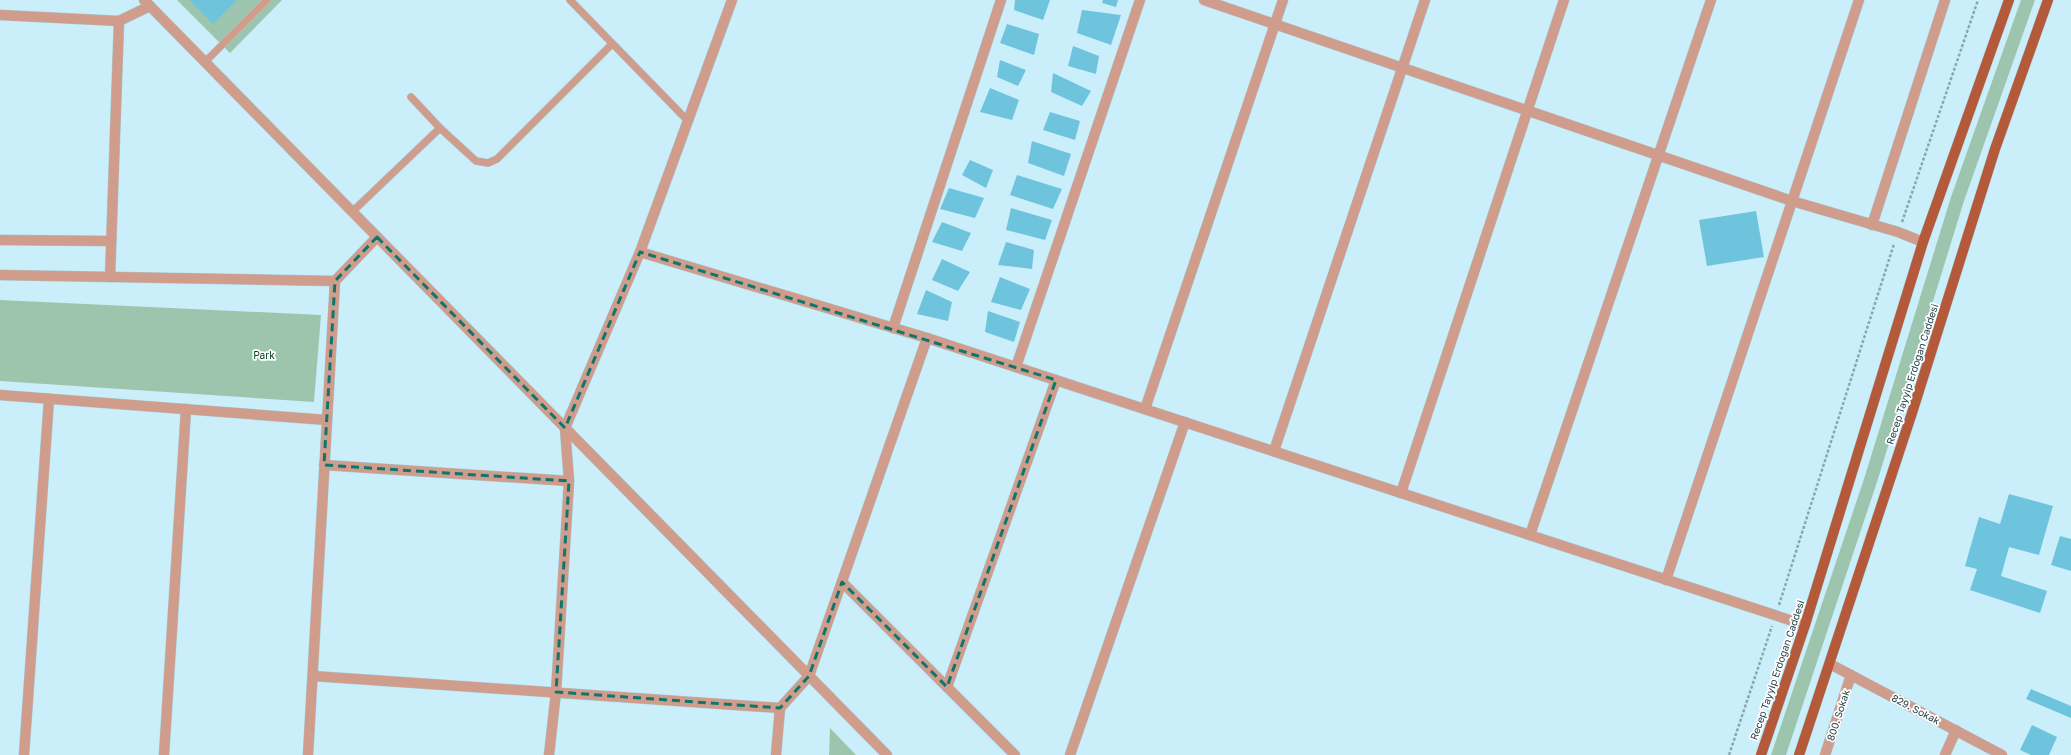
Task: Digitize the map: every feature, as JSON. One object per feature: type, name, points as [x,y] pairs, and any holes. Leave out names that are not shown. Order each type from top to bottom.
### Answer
[{"type":"main road","name":"Recep Tayyip Erdoğan Caddesi","points":[[1761,755],[1805,625],[1923,242],[2009,0]]},
{"type":"main road","name":"Recep Tayyip Erdoğan Caddesi","points":[[1799,755],[1912,413],[1995,150],[2048,0]]},
{"type":"street","points":[[549,755],[556,692],[569,480],[565,428],[640,252],[732,0]]},
{"type":"street","points":[[893,328],[1001,0]]},
{"type":"street","points":[[1016,367],[1140,0]]},
{"type":"street","points":[[1204,0],[1792,201],[1898,232],[1923,242]]},
{"type":"street","points":[[1145,409],[1283,0]]},
{"type":"street","points":[[1274,451],[1425,0]]},
{"type":"street","points":[[1401,493],[1564,0]]},
{"type":"street","points":[[1530,535],[1710,0]]},
{"type":"street","points":[[1666,580],[1858,0]]},
{"type":"street","points":[[1872,225],[1945,0]]},
{"type":"street","points":[[0,15],[119,21],[147,3],[887,755]]},
{"type":"street","points":[[110,277],[119,21]]},
{"type":"street","points":[[308,755],[335,281],[377,237]]},
{"type":"street","points":[[0,240],[111,241]]},
{"type":"street","points":[[640,252],[927,338],[1805,625]]},
{"type":"street","points":[[0,275],[335,281]]},
{"type":"street","points":[[776,755],[780,708],[809,676],[927,338]]},
{"type":"street","points":[[947,687],[1056,380]]},
{"type":"street","points":[[0,395],[327,420]]},
{"type":"street","points":[[24,755],[48,399]]},
{"type":"street","points":[[164,755],[186,409]]},
{"type":"street","points":[[1070,755],[1185,422]]},
{"type":"street","points":[[324,465],[569,480]]},
{"type":"street","points":[[842,582],[1015,755]]},
{"type":"street","name":"829. Sokak","points":[[1830,664],[2002,755]]},
{"type":"street","name":"800. Sokak","points":[[1825,755],[1851,675]]},
{"type":"street","points":[[312,676],[780,708]]},
{"type":"street","points":[[1945,755],[1956,730]]},
{"type":"lane","points":[[206,62],[267,0]]},
{"type":"lane","points":[[570,0],[688,121]]},
{"type":"lane","points":[[411,97],[440,128],[476,161],[488,163],[497,159],[612,44]]},
{"type":"lane","points":[[352,212],[440,128]]},
{"type":"path","points":[[1729,755],[1776,616],[1898,232],[1978,0]]},
{"type":"highlighted area","points":[[377,237],[565,428],[640,252],[1056,380],[947,687],[842,582],[809,676],[780,708],[556,692],[569,481],[324,465],[335,281]]},
{"type":"green space","points":[[177,0],[282,0],[230,53]]},
{"type":"green space","points":[[2021,0],[2035,0],[1964,201],[1877,482],[1786,755],[1771,755],[1864,479],[1951,197]]},
{"type":"green space","name":"Park","points":[[0,300],[321,315],[314,402],[0,381]]},
{"type":"green space","points":[[830,728],[856,755],[829,755]]},
{"type":"building","points":[[189,0],[237,0],[213,24]]},
{"type":"building","points":[[1015,0],[1050,0],[1043,20],[1014,10]]},
{"type":"building","points":[[1103,0],[1118,0],[1116,7],[1102,3]]},
{"type":"building","points":[[1082,10],[1121,15],[1111,45],[1077,33]]},
{"type":"building","points":[[1007,24],[1039,34],[1034,55],[1000,43]]},
{"type":"building","points":[[1073,46],[1099,56],[1096,74],[1068,66]]},
{"type":"building","points":[[1000,60],[1026,70],[1018,86],[997,77]]},
{"type":"building","points":[[1053,73],[1091,91],[1082,106],[1051,92]]},
{"type":"building","points":[[990,88],[1019,100],[1012,120],[980,112]]},
{"type":"building","points":[[1050,112],[1080,121],[1075,140],[1043,130]]},
{"type":"building","points":[[1032,141],[1071,154],[1064,176],[1028,163]]},
{"type":"building","points":[[970,160],[993,170],[986,188],[962,175]]},
{"type":"building","points":[[1017,175],[1062,189],[1053,209],[1010,195]]},
{"type":"building","points":[[949,188],[984,198],[975,218],[940,209]]},
{"type":"building","points":[[1011,208],[1052,220],[1045,240],[1006,230]]},
{"type":"building","points":[[1756,211],[1764,257],[1707,266],[1699,220]]},
{"type":"building","points":[[942,222],[971,233],[962,251],[932,242]]},
{"type":"building","points":[[1006,242],[1034,250],[1032,269],[998,265]]},
{"type":"building","points":[[942,259],[970,272],[958,291],[932,280]]},
{"type":"building","points":[[1000,277],[1030,289],[1021,310],[991,302]]},
{"type":"building","points":[[926,290],[952,302],[948,321],[917,314]]},
{"type":"building","points":[[988,311],[1020,322],[1014,342],[985,332]]},
{"type":"building","points":[[2009,494],[2053,506],[2039,555],[2009,547],[2001,576],[2047,591],[2040,613],[1970,590],[1977,569],[1965,566],[1979,517],[2000,524]]},
{"type":"building","points":[[2060,536],[2071,539],[2071,571],[2051,565]]},
{"type":"building","points":[[2031,689],[2071,706],[2071,718],[2026,699]]},
{"type":"building","points":[[2032,725],[2057,737],[2049,755],[2031,755],[2020,750]]}]
